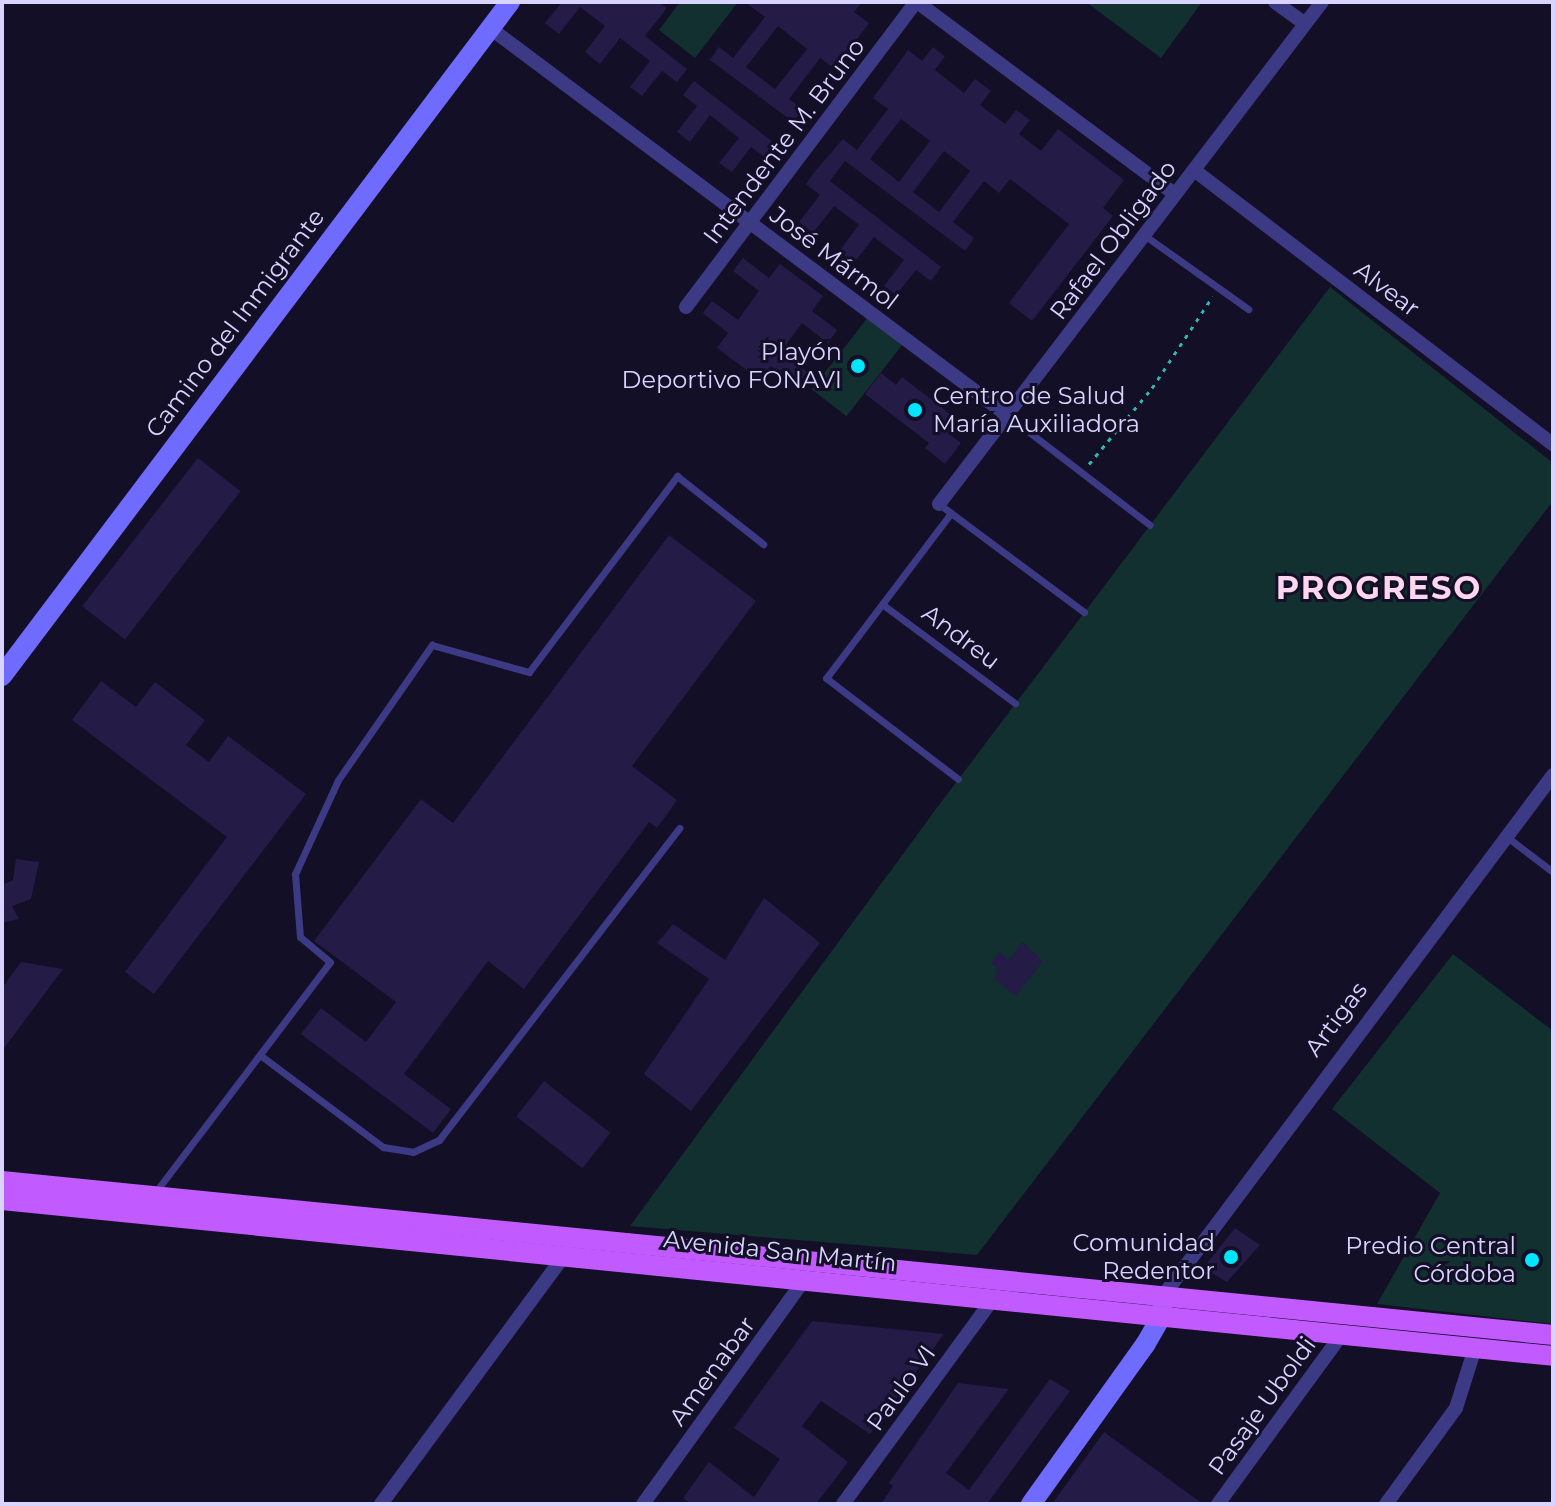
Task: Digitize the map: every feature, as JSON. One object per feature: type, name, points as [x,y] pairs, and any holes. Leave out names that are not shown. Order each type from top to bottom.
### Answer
[{"type":"main road","name":"Camino del Inmigrante","points":[[2,676],[510,2]]},
{"type":"main road","name":"Avenida San Martín","points":[[3,1197],[151,1205],[1163,1305],[1553,1335]]},
{"type":"main road","name":"Avenida San Martín","points":[[808,1270],[994,1298],[1163,1305],[1342,1334],[1553,1356]]},
{"type":"main road","name":"Artigas","points":[[1031,1504],[1163,1305]]},
{"type":"street","points":[[916,2],[1175,194]]},
{"type":"street","name":"Intendente M. Bruno","points":[[686,307],[916,2]]},
{"type":"street","points":[[1275,2],[1305,24]]},
{"type":"street","name":"Rafael Obligado","points":[[945,509],[1007,415],[1322,2]]},
{"type":"street","name":"José Mármol","points":[[490,28],[1007,415]]},
{"type":"street","name":"Alvear","points":[[1194,170],[1553,444]]},
{"type":"street","name":"Artigas","points":[[1163,1305],[1553,775]]},
{"type":"street","points":[[381,1504],[571,1245]]},
{"type":"street","name":"Amenabar","points":[[643,1504],[808,1270]]},
{"type":"street","name":"Paulo VI","points":[[843,1504],[994,1298]]},
{"type":"street","name":"Pasaje Uboldi","points":[[1218,1504],[1342,1334]]},
{"type":"street","points":[[1386,1504],[1456,1408],[1475,1348]]},
{"type":"lane","points":[[1144,235],[1248,309]]},
{"type":"lane","name":"José Mármol","points":[[1007,415],[1150,525]]},
{"type":"lane","points":[[151,1205],[330,962],[300,937],[295,874],[338,780],[432,645],[529,672],[677,476],[763,544]]},
{"type":"lane","points":[[945,509],[1084,612]]},
{"type":"lane","name":"Rafael Obligado","points":[[945,509],[882,604],[826,678],[958,779]]},
{"type":"lane","name":"Andreu","points":[[882,604],[1015,703]]},
{"type":"lane","points":[[260,1055],[383,1147],[413,1152],[439,1140],[679,828]]},
{"type":"lane","points":[[1507,837],[1553,872]]},
{"type":"path","points":[[1082,473],[1152,388],[1219,288]]},
{"type":"green space","points":[[680,2],[738,2],[695,58],[659,30]]},
{"type":"green space","points":[[1086,2],[1202,2],[1161,58]]},
{"type":"green space","points":[[1330,287],[1553,463],[1553,501],[977,1255],[630,1226],[936,809]]},
{"type":"green space","name":"Playón Deportivo FONAVI","points":[[869,316],[904,343],[846,416],[812,389]]},
{"type":"green space","points":[[1453,954],[1553,1031],[1553,1324],[1377,1304],[1440,1193],[1332,1109]]},
{"type":"building","points":[[562,2],[659,2],[667,8],[645,36],[687,69],[677,82],[662,71],[642,96],[630,87],[650,61],[620,38],[600,64],[585,52],[605,26],[580,7],[559,34],[545,23]]},
{"type":"building","points":[[745,2],[862,2],[854,12],[869,23],[835,69],[820,58],[789,99],[803,110],[793,122],[710,60],[719,47],[733,58],[765,17]],"holes":[[[778,26],[807,49],[775,89],[746,67]]]},
{"type":"building","points":[[933,47],[945,56],[935,70],[964,93],[975,79],[991,91],[980,105],[1005,124],[1016,110],[1030,120],[1019,134],[1041,151],[1058,129],[1124,180],[1103,208],[1113,216],[1032,321],[1009,303],[1069,224],[1010,179],[999,193],[984,181],[953,222],[974,238],[965,251],[845,161],[830,181],[941,267],[931,281],[916,270],[896,295],[884,286],[904,260],[874,237],[854,263],[839,251],[859,225],[834,206],[813,233],[799,222],[820,195],[806,184],[816,170],[843,139],[857,150],[888,109],[873,98],[908,50],[922,61]],"holes":[[[901,119],[930,141],[899,182],[870,159]],[[944,151],[970,171],[939,212],[913,192]]]},
{"type":"building","points":[[694,81],[777,145],[767,159],[751,147],[732,172],[719,163],[739,138],[710,115],[690,142],[677,132],[697,106],[683,95]]},
{"type":"building","points":[[743,258],[769,278],[780,264],[823,296],[812,311],[837,330],[828,343],[802,323],[780,353],[807,372],[797,386],[771,366],[760,380],[717,348],[728,333],[703,313],[712,301],[738,320],[759,291],[733,271]]},
{"type":"building","points":[[881,373],[896,385],[902,377],[958,420],[948,433],[961,443],[945,464],[925,448],[929,443],[865,394]]},
{"type":"building","points":[[198,458],[241,491],[125,639],[82,606]]},
{"type":"building","points":[[669,535],[756,601],[632,766],[677,800],[657,828],[649,822],[524,989],[488,961],[404,1074],[451,1109],[433,1133],[301,1034],[321,1008],[366,1042],[396,1002],[314,941],[421,799],[453,823]]},
{"type":"building","points":[[101,681],[136,707],[155,682],[205,720],[186,745],[209,762],[228,736],[306,794],[154,994],[125,972],[227,837],[72,720]]},
{"type":"building","points":[[16,859],[39,862],[31,899],[12,906],[19,919],[2,923],[2,885],[13,880]]},
{"type":"building","points":[[764,898],[820,943],[691,1111],[644,1074],[709,979],[657,943],[673,924],[725,960]]},
{"type":"building","points":[[1022,942],[1043,961],[1016,996],[995,980],[998,969],[991,963],[999,952],[1009,960]]},
{"type":"building","points":[[21,962],[63,969],[2,1051],[2,988]]},
{"type":"building","points":[[544,1081],[610,1133],[582,1168],[516,1116]]},
{"type":"building","name":"Comunidad Redentor","points":[[1235,1228],[1260,1245],[1227,1282],[1203,1268]]},
{"type":"building","points":[[812,1321],[944,1334],[870,1434],[821,1401],[802,1426],[848,1462],[816,1504],[691,1504],[683,1498],[709,1462],[754,1497],[780,1459],[734,1428]]},
{"type":"building","points":[[1050,1379],[1070,1391],[987,1504],[881,1504],[893,1486],[889,1483],[958,1383],[1009,1389],[946,1473],[969,1490]]},
{"type":"building","points":[[1104,1432],[1203,1504],[1052,1504]]},
{"type":"place","name":"Playón Deportivo FONAVI","points":[[858,366]]},
{"type":"place","name":"Centro de Salud María Auxiliadora","points":[[915,410]]},
{"type":"place","name":"Comunidad Redentor","points":[[1231,1257]]},
{"type":"place","name":"Predio Central Córdoba","points":[[1532,1260]]},
{"type":"district","name":"PROGRESO","points":[[1379,588]]}]
